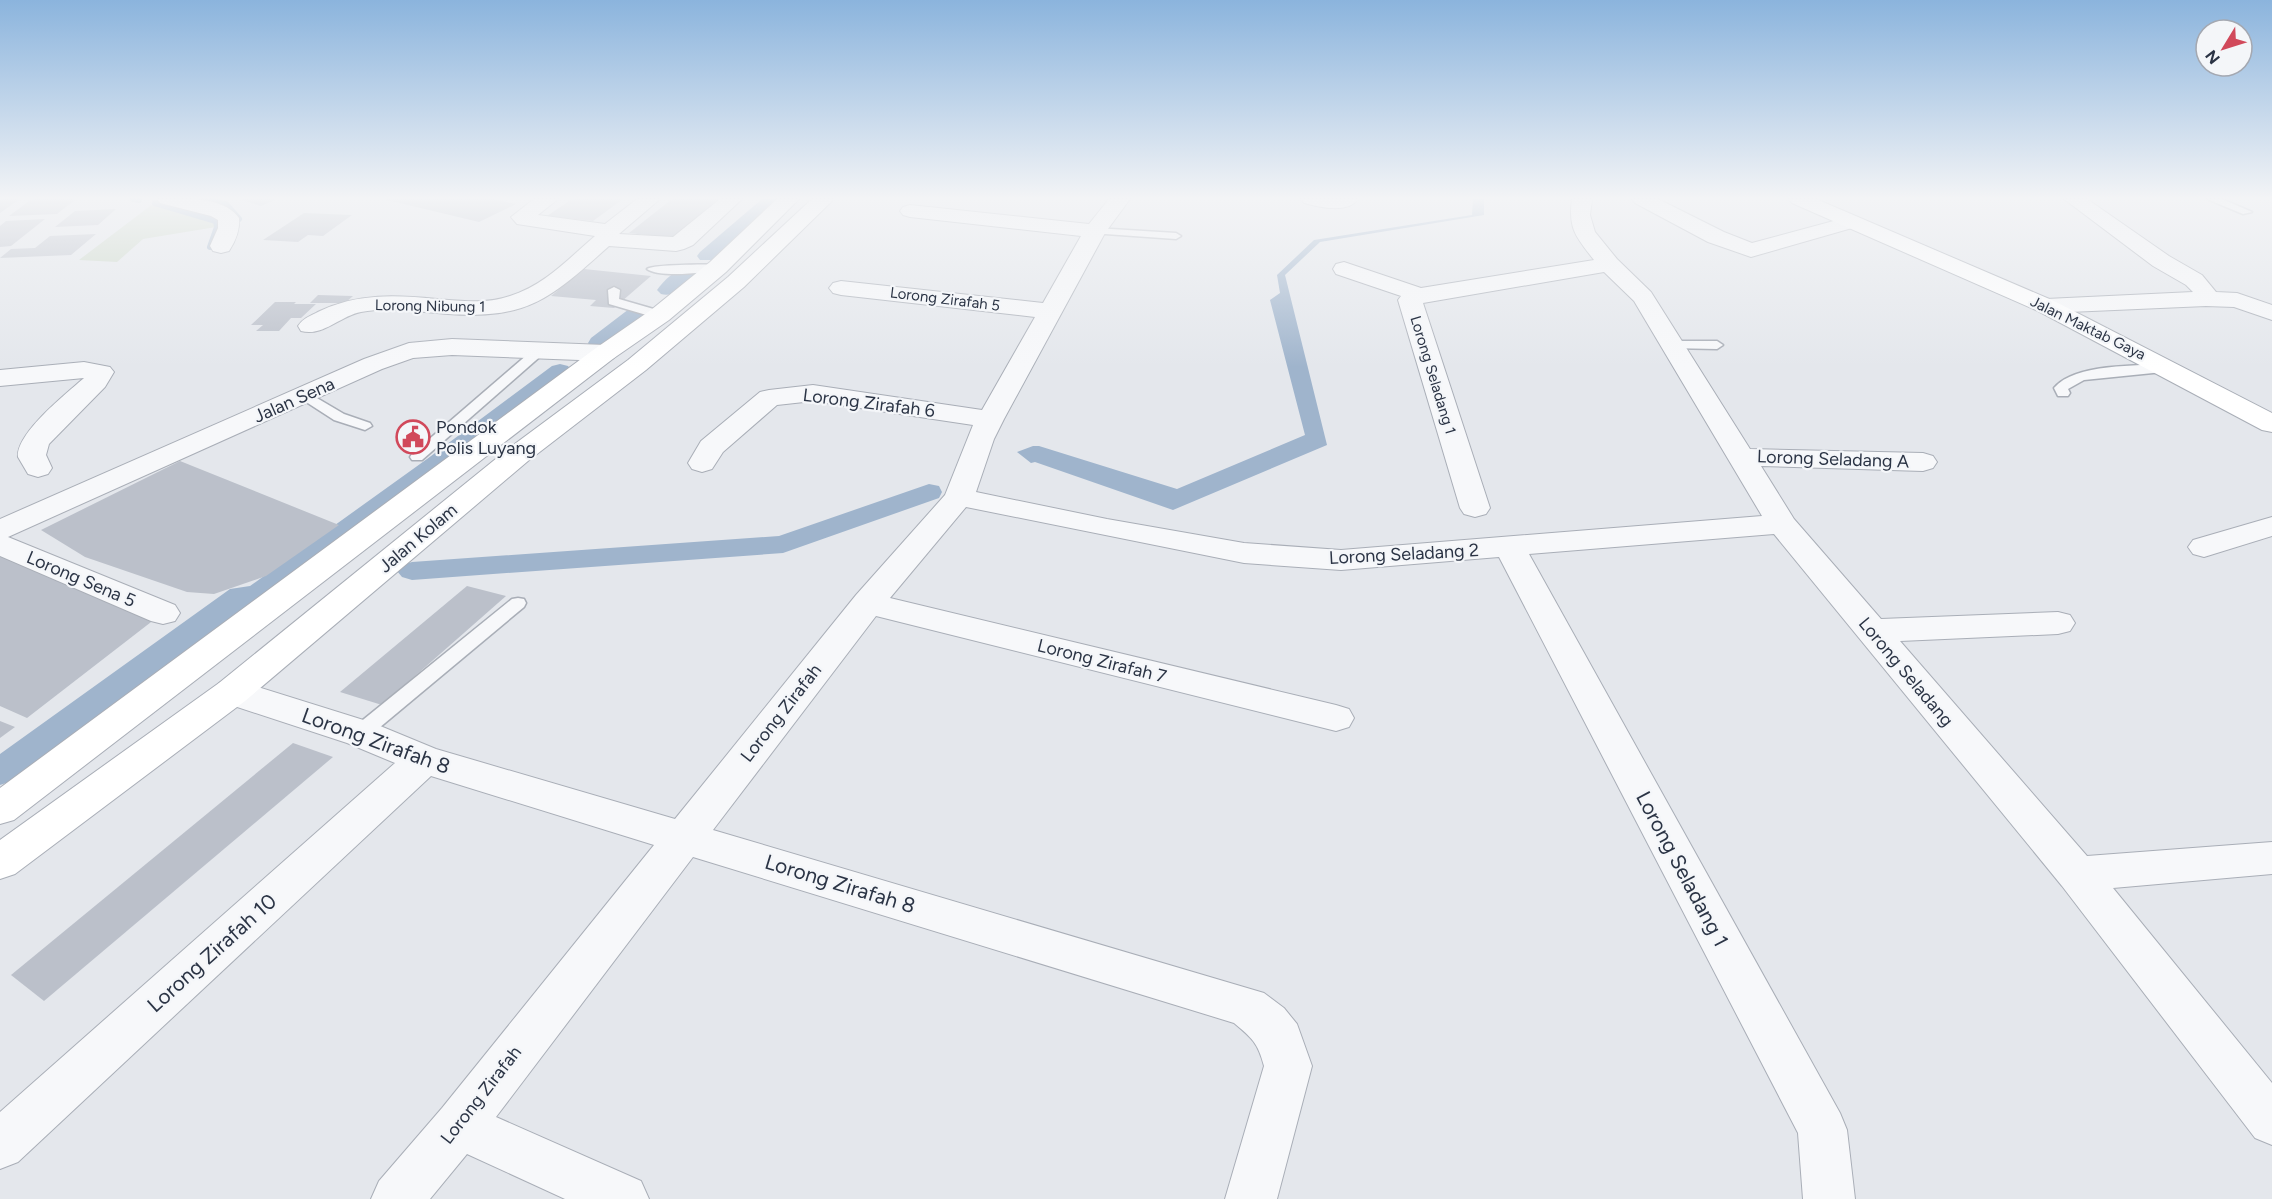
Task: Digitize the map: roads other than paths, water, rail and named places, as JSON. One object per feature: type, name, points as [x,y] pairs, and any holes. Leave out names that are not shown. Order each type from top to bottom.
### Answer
[{"type":"main road","name":"Jalan Kolam","points":[[0,862],[232,692],[518,455],[664,327],[731,255]]},
{"type":"main road","name":"Jalan Kolam","points":[[0,810],[605,353],[664,327],[736,282],[765,255]]},
{"type":"main road","name":"Jalan Maktab Gaya","points":[[1928,255],[2046,306],[2272,424]]},
{"type":"main road","points":[[70,756],[194,701],[232,692]]},
{"type":"street","name":"Lorong Nibung 1","points":[[310,326],[359,306],[386,304],[476,309],[518,302],[538,294],[583,255]]},
{"type":"street","name":"Lorong Zirafah","points":[[397,1199],[459,1125],[868,603],[959,497],[980,439],[990,419],[1081,255]]},
{"type":"street","name":"Lorong Seladang","points":[[1602,255],[1643,297],[1782,524],[2077,874],[2272,1121]]},
{"type":"street","points":[[1714,261],[1734,255]]},
{"type":"street","points":[[2153,255],[2194,280],[2204,290],[2206,299]]},
{"type":"street","name":"Lorong Seladang 1","points":[[1475,508],[1410,300],[1420,295],[1609,264]]},
{"type":"street","points":[[1344,269],[1420,295]]},
{"type":"street","name":"Lorong Zirafah 5","points":[[842,288],[1049,311]]},
{"type":"street","points":[[2046,306],[2206,299],[2237,300],[2272,313]]},
{"type":"street","name":"Jalan Sena","points":[[0,530],[373,364],[422,349],[452,347],[605,353]]},
{"type":"street","points":[[0,378],[84,370],[101,372],[96,381],[41,434],[32,448],[32,458],[38,468]]},
{"type":"street","name":"Lorong Zirafah 6","points":[[702,463],[711,447],[769,398],[813,393],[990,419]]},
{"type":"street","name":"Lorong Seladang A","points":[[1742,457],[1923,462]]},
{"type":"street","name":"Lorong Seladang 2","points":[[959,497],[1107,528],[1244,553],[1341,560],[1782,524]]},
{"type":"street","points":[[2204,547],[2272,526]]},
{"type":"street","name":"Lorong Sena 5","points":[[0,545],[163,613]]},
{"type":"street","name":"Lorong Seladang 1","points":[[1510,548],[1822,1130],[1829,1199]]},
{"type":"street","name":"Lorong Zirafah 7","points":[[868,603],[1335,718]]},
{"type":"street","points":[[1871,631],[2058,623]]},
{"type":"street","name":"Lorong Zirafah 8","points":[[232,692],[360,733],[424,760],[1248,1007],[1268,1023],[1280,1039],[1288,1066],[1251,1199]]},
{"type":"street","name":"Lorong Zirafah 10","points":[[0,1145],[424,760]]},
{"type":"street","points":[[2077,874],[2272,858]]},
{"type":"street","points":[[459,1125],[622,1199]]},
{"type":"lane","points":[[652,269],[692,270],[718,267]]},
{"type":"lane","points":[[614,290],[613,301],[664,327]]},
{"type":"lane","points":[[1672,345],[1717,345]]},
{"type":"lane","points":[[417,457],[539,351]]},
{"type":"lane","points":[[2063,393],[2061,388],[2065,382],[2104,372],[2168,368]]},
{"type":"lane","points":[[305,395],[339,417],[365,426]]},
{"type":"lane","points":[[360,733],[518,603]]},
{"type":"water","points":[[1298,255],[1306,255],[1285,275],[1327,445],[1173,510],[1035,462],[1031,463],[1017,452],[1039,446],[1177,489],[1305,435],[1270,300],[1280,293],[1277,275]]},
{"type":"waterway","points":[[668,290],[688,272]]},
{"type":"waterway","points":[[599,343],[637,314]]},
{"type":"waterway","points":[[258,595],[436,465],[560,371]]},
{"type":"waterway","points":[[412,571],[783,544],[929,492]]},
{"type":"waterway","points":[[258,595],[264,594]]},
{"type":"waterway","points":[[0,772],[241,596],[258,595]]},
{"type":"place","name":"Pondok Polis Luyang","points":[[413,437]]}]
